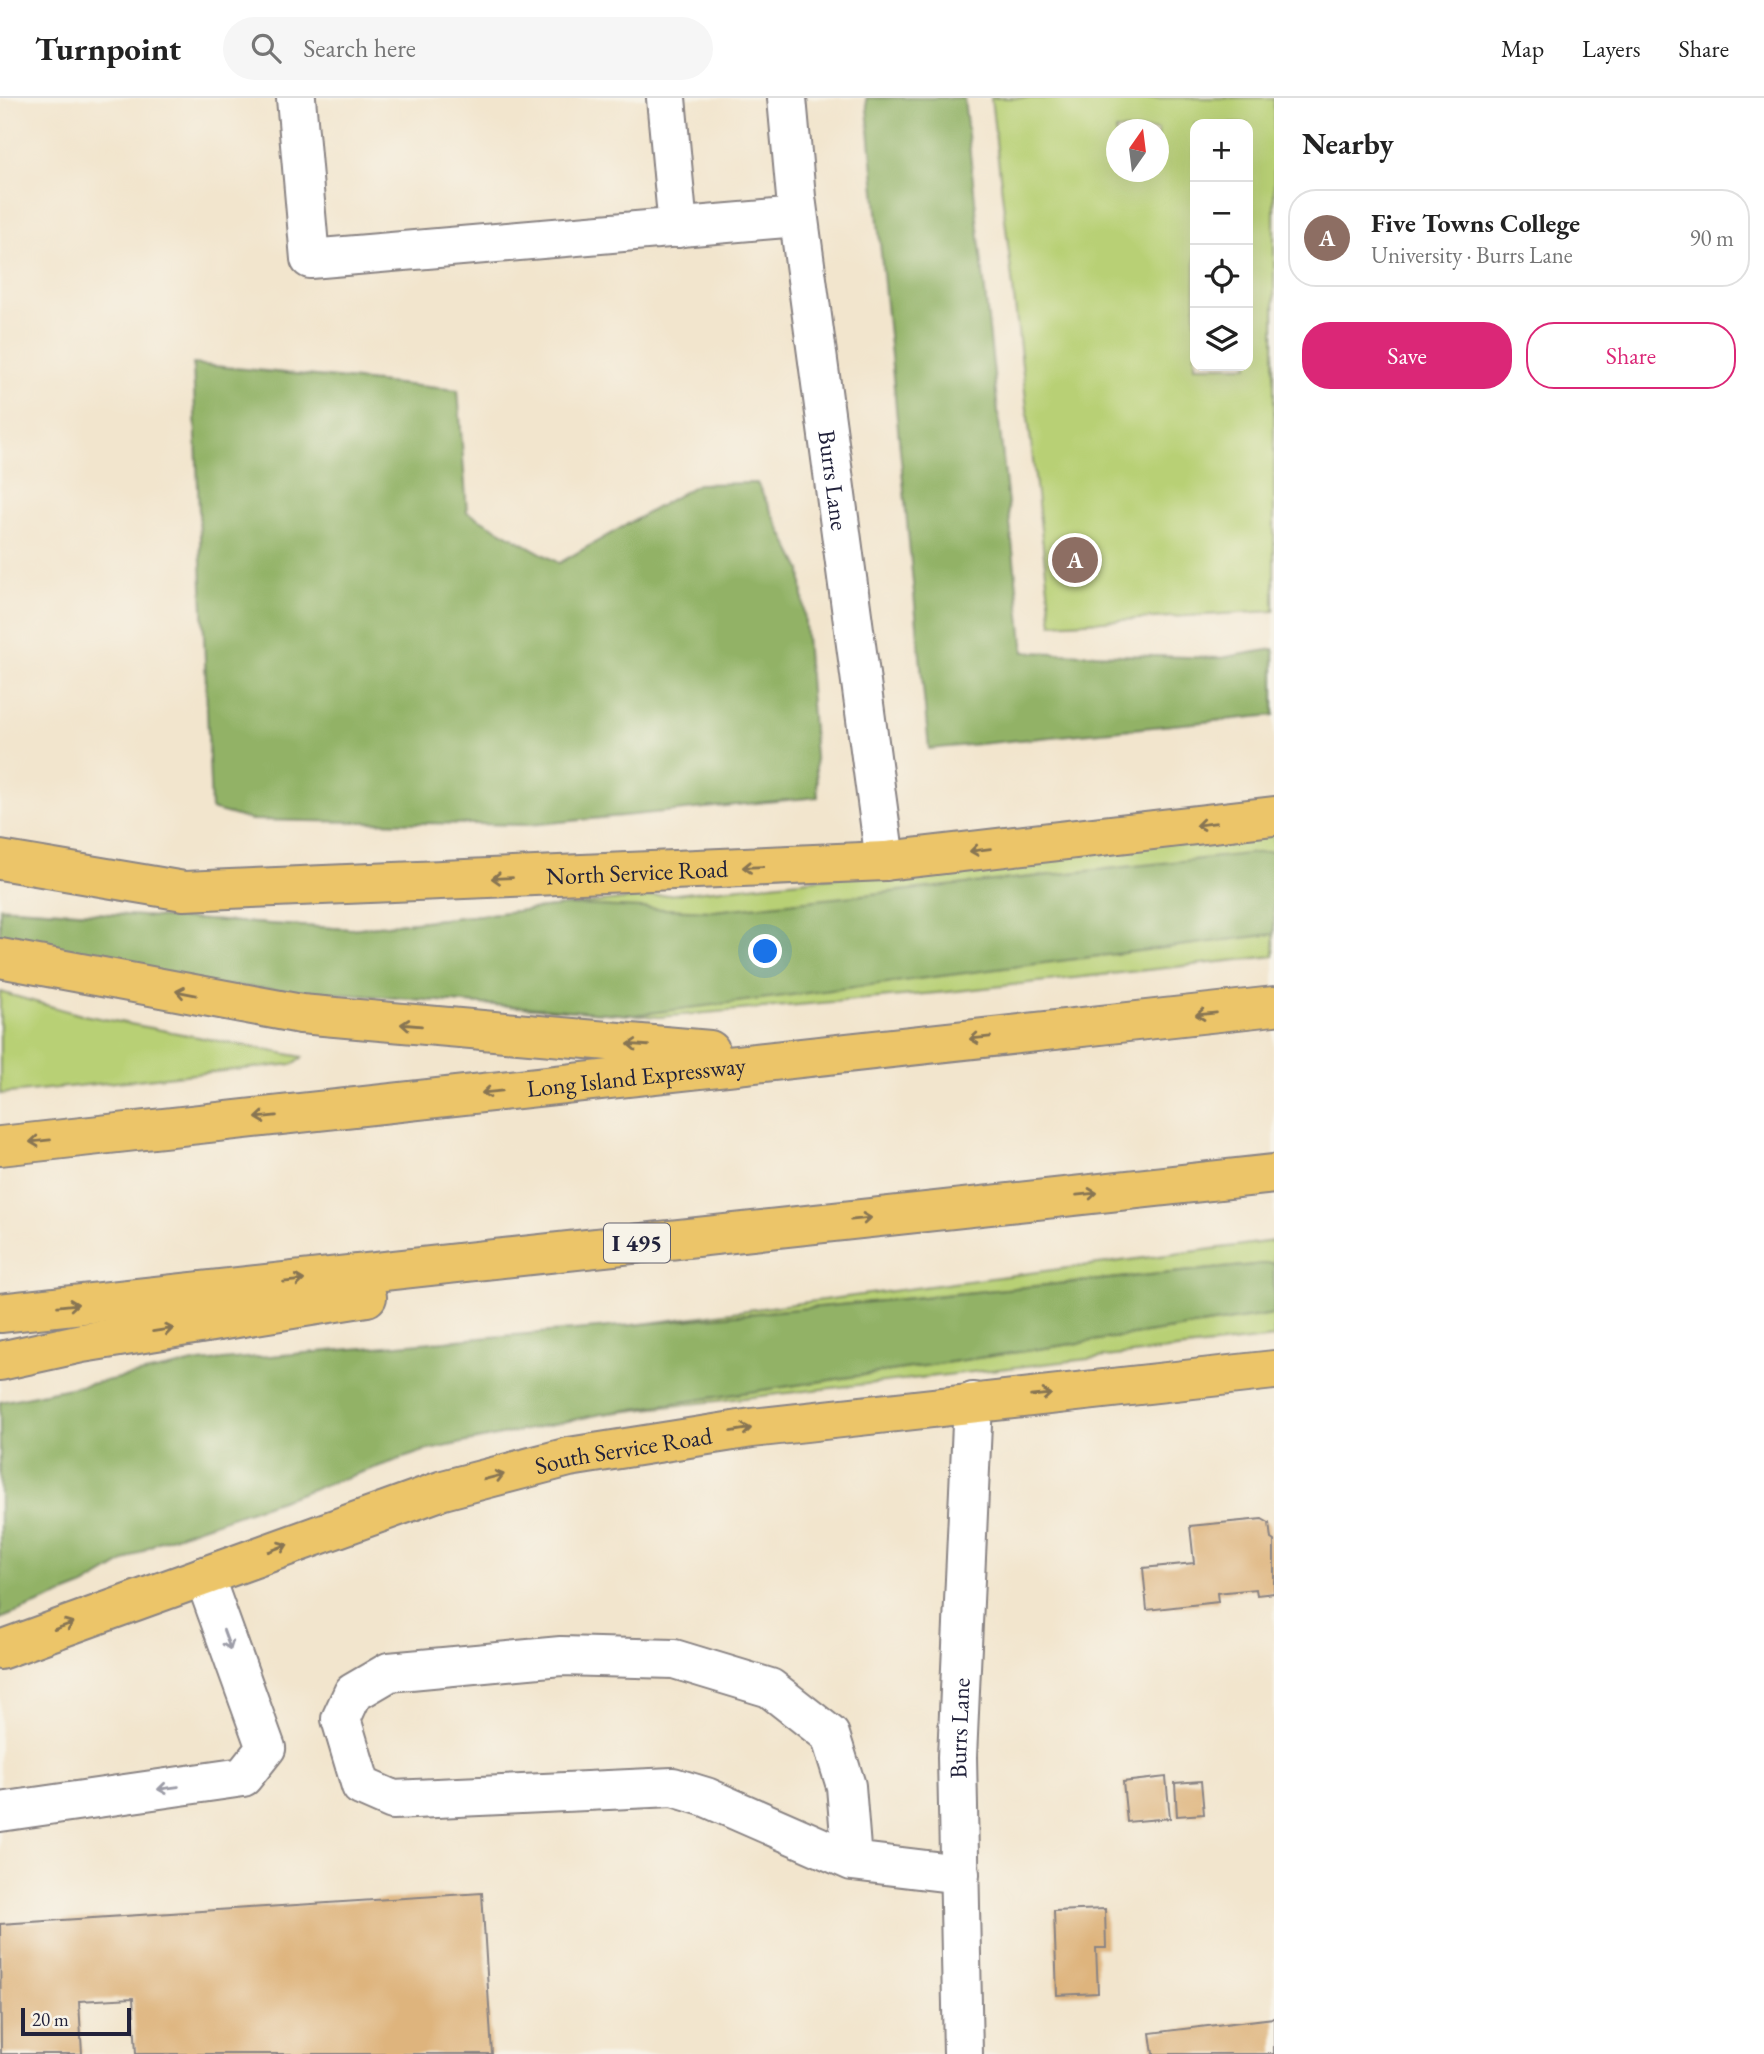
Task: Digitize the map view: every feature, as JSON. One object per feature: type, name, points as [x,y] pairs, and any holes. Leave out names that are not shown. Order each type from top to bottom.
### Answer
[{"type":"main road","name":"North Service Road","points":[[0,860],[184,891],[885,861],[1274,816]]},
{"type":"main road","points":[[0,958],[301,1014],[803,1058]]},
{"type":"main road","name":"Long Island Expressway","points":[[0,1146],[1274,1006]]},
{"type":"main road","name":"I 495","points":[[0,1313],[1274,1174]]},
{"type":"main road","points":[[0,1361],[82,1343],[822,1223]]},
{"type":"main road","name":"South Service Road","points":[[0,1650],[443,1490],[569,1457],[752,1428],[1274,1370]]},
{"type":"street","points":[[296,98],[310,259],[798,217]]},
{"type":"street","points":[[666,98],[678,228]]},
{"type":"street","name":"Burrs Lane","points":[[787,98],[798,217],[885,861]]},
{"type":"street","name":"Burrs Lane","points":[[962,2054],[957,1757],[973,1402]]},
{"type":"street","points":[[0,1812],[243,1777],[266,1748],[204,1576]]},
{"type":"street","points":[[852,1861],[846,1786],[830,1735],[770,1688],[674,1659],[561,1656],[389,1672],[353,1693],[341,1719],[361,1786],[393,1800],[673,1787],[706,1797],[852,1861],[960,1874]]},
{"type":"green space","points":[[866,98],[964,98],[1024,652],[1220,658],[1274,649],[1274,715],[929,749]]},
{"type":"green space","points":[[991,98],[1274,98],[1274,611],[1052,624]]},
{"type":"green space","points":[[193,364],[458,390],[467,512],[559,563],[698,484],[757,483],[801,570],[818,797],[529,825],[251,820],[211,809]]},
{"type":"green space","points":[[1274,830],[1274,956],[948,992],[659,1017],[191,983],[0,939],[0,907],[350,929]]},
{"type":"green space","points":[[1274,851],[1274,934],[634,1015],[191,983],[0,938],[0,910],[10,908],[350,929],[572,905],[713,911]]},
{"type":"green space","points":[[0,992],[78,1014],[303,1057],[293,1064],[0,1094]]},
{"type":"green space","points":[[1274,1241],[1274,1263],[633,1325]]},
{"type":"green space","points":[[1274,1263],[1274,1314],[602,1414],[424,1451],[158,1542],[82,1587],[0,1619],[0,1402],[199,1362],[633,1325]]},
{"type":"green space","points":[[1274,1314],[1274,1338],[602,1414]]},
{"type":"building","points":[[1262,1519],[1269,1523],[1271,1539],[1274,1541],[1274,1593],[1257,1595],[1256,1589],[1217,1593],[1218,1602],[1147,1610],[1143,1568],[1194,1563],[1190,1526]]},
{"type":"building","points":[[1166,1777],[1170,1818],[1127,1822],[1123,1782]]},
{"type":"building","points":[[1201,1781],[1204,1814],[1177,1816],[1175,1783]]},
{"type":"building","points":[[482,1893],[492,2054],[136,2054],[133,1998],[79,2001],[82,2054],[1,2054],[0,1924]]},
{"type":"building","points":[[1105,1909],[1106,1948],[1096,1948],[1098,1993],[1057,1995],[1054,1911]]},
{"type":"building","points":[[1274,2018],[1274,2054],[1153,2054],[1150,2033]]},
{"type":"place","name":"Five Towns College","points":[[1075,560]]}]
